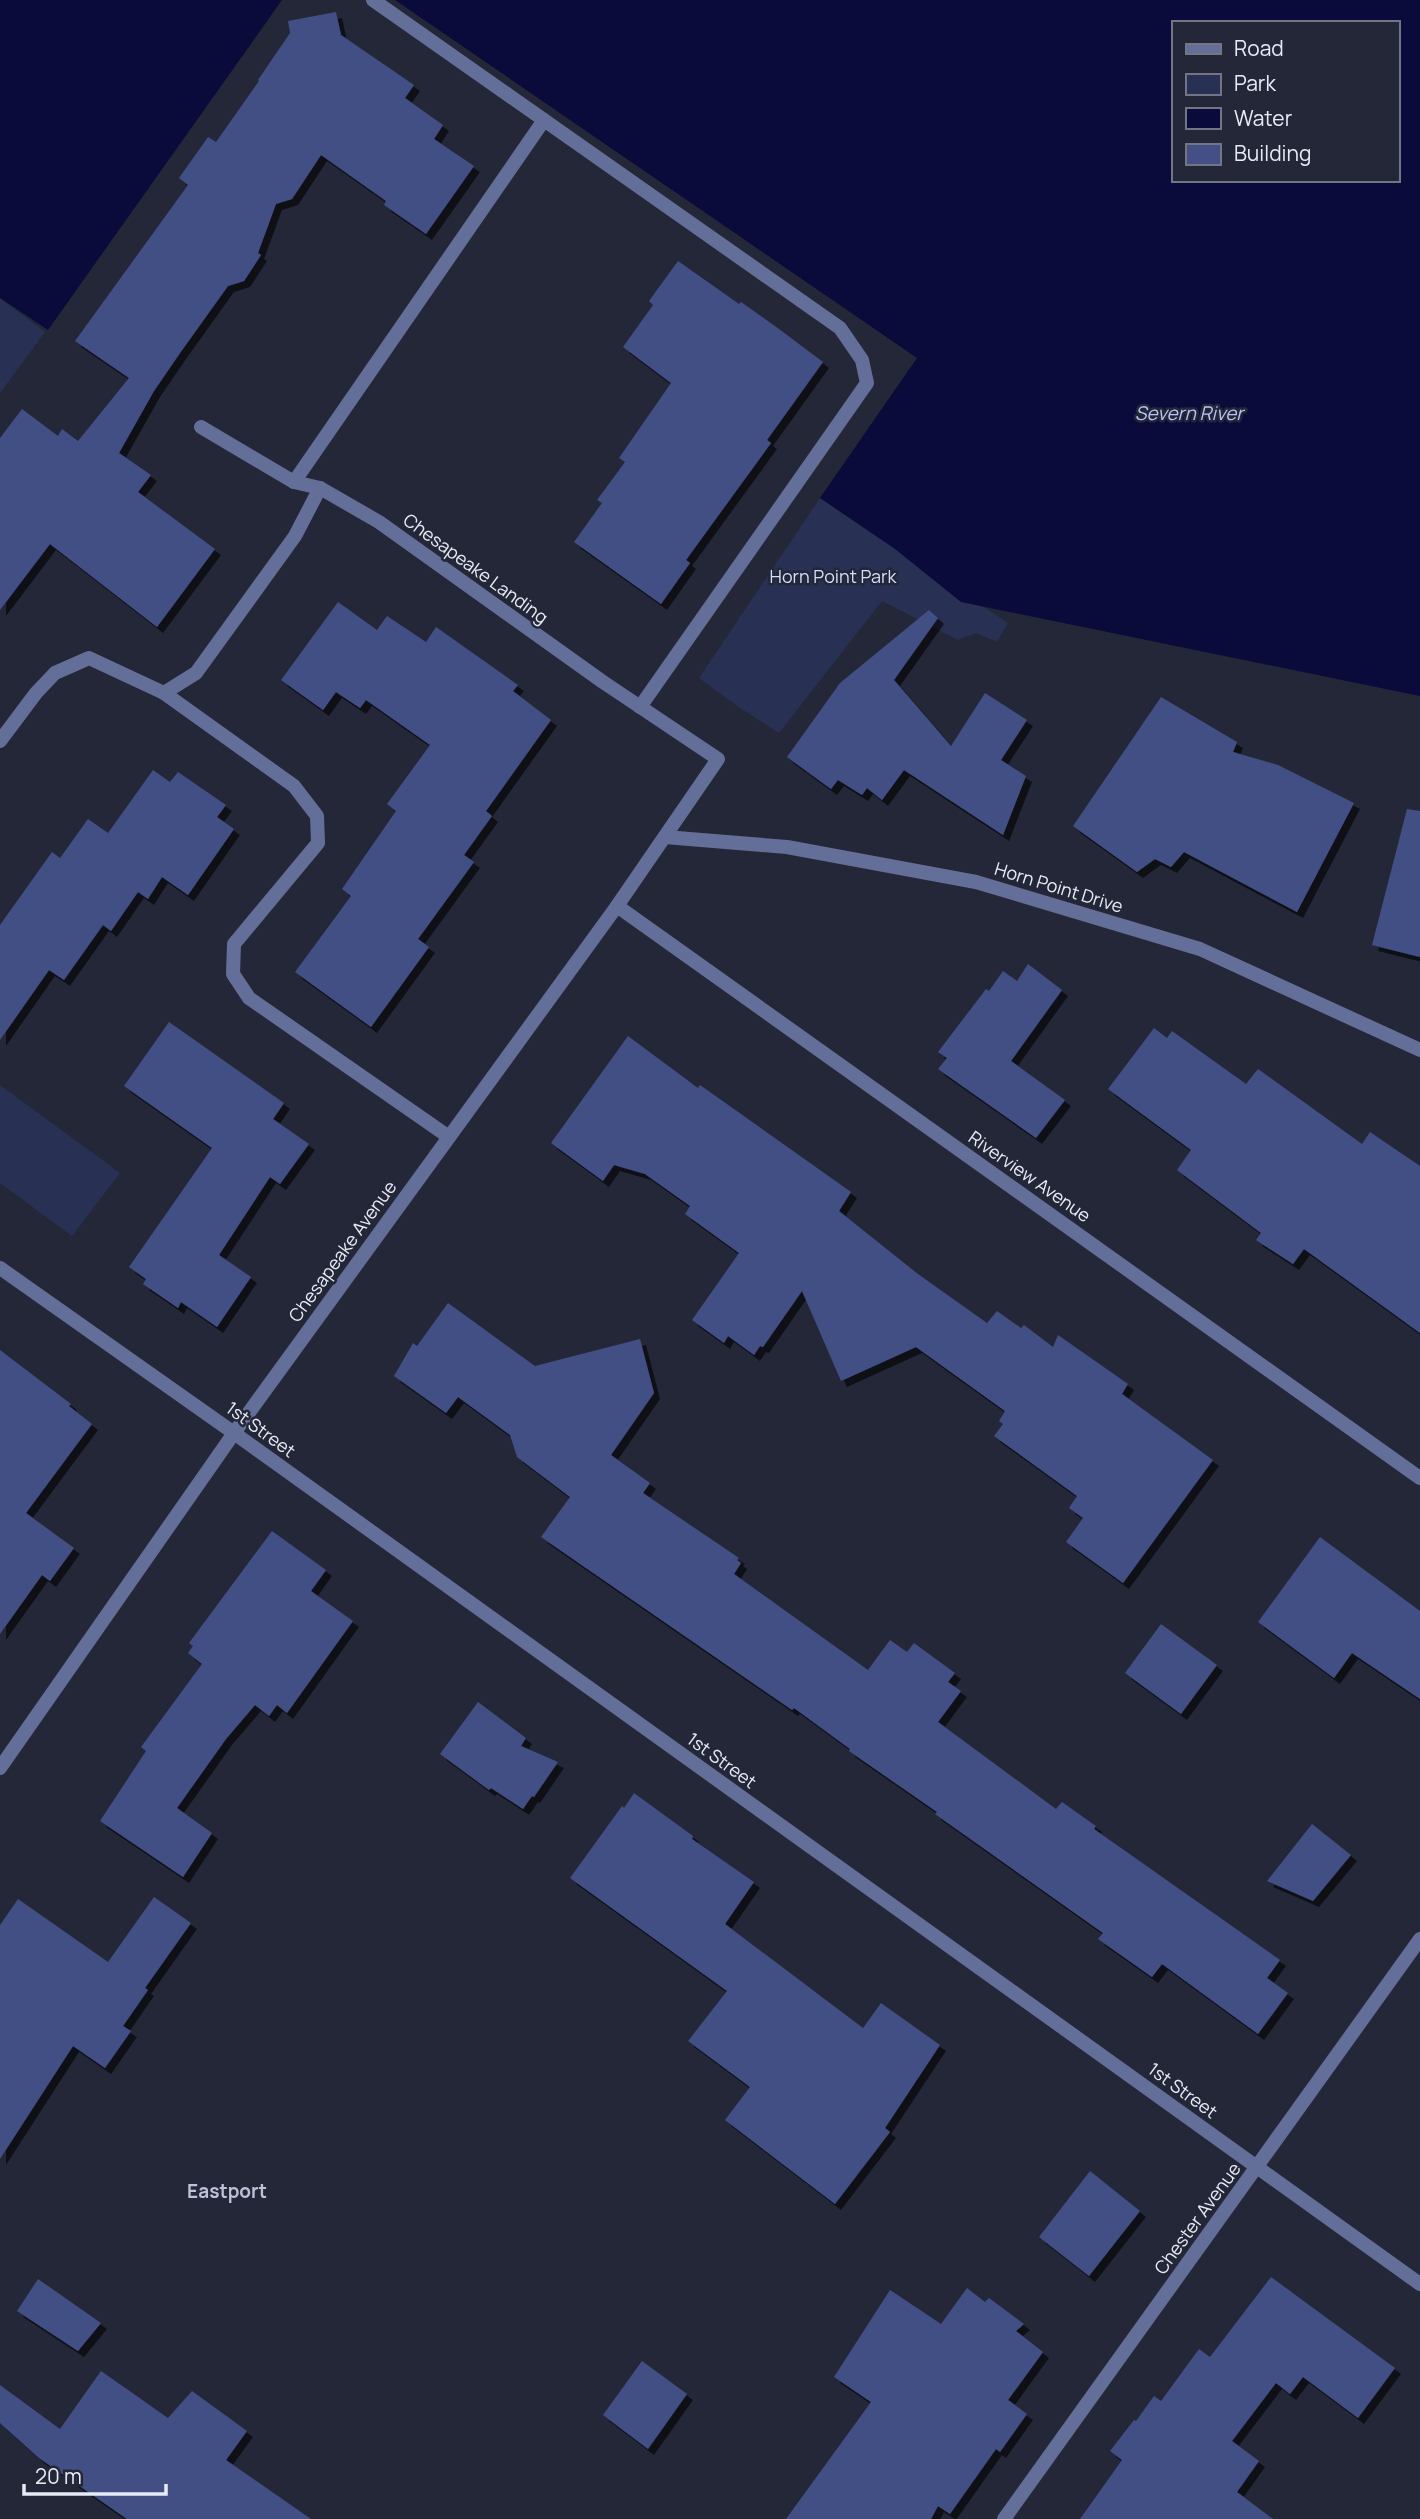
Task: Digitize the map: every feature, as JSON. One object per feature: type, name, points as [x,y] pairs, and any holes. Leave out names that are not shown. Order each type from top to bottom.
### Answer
[{"type":"street","points":[[373,0],[840,328],[862,360],[867,383],[640,707]]},
{"type":"street","points":[[294,482],[544,120]]},
{"type":"street","name":"Chesapeake Landing","points":[[201,427],[294,482],[320,488],[379,522],[603,682],[718,759]]},
{"type":"street","points":[[164,693],[196,673],[295,536],[320,488]]},
{"type":"street","points":[[0,741],[55,673],[89,658],[164,693],[293,786],[317,816],[318,843],[234,944],[233,974],[249,998],[449,1138]]},
{"type":"street","name":"Chesapeake Avenue","points":[[0,1768],[234,1433],[617,906],[718,759]]},
{"type":"street","name":"Horn Point Drive","points":[[666,837],[787,847],[976,882],[1200,949],[1420,1050]]},
{"type":"street","name":"Riverview Avenue","points":[[617,906],[1420,1478]]},
{"type":"street","name":"1st Street","points":[[0,1268],[1420,2284]]},
{"type":"street","name":"Chester Avenue","points":[[1004,2519],[1420,1939]]},
{"type":"green space","points":[[0,298],[45,332],[0,393]]},
{"type":"green space","name":"Horn Point Park","points":[[820,498],[1008,623],[997,642],[976,633],[958,640],[882,601],[779,733],[699,678]]},
{"type":"green space","points":[[0,1085],[120,1173],[72,1236],[0,1183]]},
{"type":"water","points":[[0,0],[282,0],[48,330],[0,298]]},
{"type":"water","name":"Severn River","points":[[395,0],[1420,0],[1420,696],[961,602],[895,549],[820,498],[917,358]]},
{"type":"building","points":[[336,12],[341,35],[414,85],[405,98],[443,125],[434,139],[474,166],[426,234],[384,205],[386,201],[321,155],[292,199],[276,204],[258,253],[261,255],[244,281],[228,286],[154,391],[119,453],[151,475],[138,492],[215,549],[157,627],[50,544],[0,610],[0,438],[22,409],[58,436],[62,429],[78,441],[129,378],[75,341],[188,185],[179,178],[208,137],[216,142],[259,81],[290,33],[288,21]]},
{"type":"building","points":[[678,261],[739,304],[741,302],[823,362],[767,440],[771,443],[686,560],[690,563],[661,604],[574,542],[602,503],[597,500],[625,462],[619,458],[671,383],[623,347],[653,305],[649,301]]},
{"type":"building","points":[[338,602],[377,630],[387,616],[426,642],[436,627],[518,685],[513,691],[551,720],[486,811],[492,816],[464,855],[474,862],[418,939],[429,947],[371,1027],[295,972],[351,896],[342,889],[396,811],[387,804],[430,745],[366,700],[360,708],[336,692],[323,710],[281,680]]},
{"type":"building","points":[[929,610],[938,618],[894,680],[951,746],[985,693],[1027,720],[1001,760],[1026,776],[1003,835],[904,770],[882,800],[867,788],[862,795],[838,780],[831,789],[787,757],[840,683]]},
{"type":"building","points":[[1161,697],[1237,742],[1233,752],[1278,765],[1354,803],[1297,912],[1184,852],[1171,867],[1155,859],[1137,872],[1073,826]]},
{"type":"building","points":[[153,770],[170,782],[178,772],[226,805],[217,817],[234,829],[188,895],[162,877],[148,899],[138,892],[111,931],[103,925],[64,980],[49,970],[0,1040],[0,925],[52,852],[60,858],[88,819],[108,833]]},
{"type":"building","points":[[1407,809],[1420,811],[1420,957],[1372,945]]},
{"type":"building","points":[[1028,964],[1062,990],[1011,1061],[1065,1100],[1036,1138],[938,1069],[947,1058],[938,1052],[986,989],[989,991],[1003,971],[1017,981]]},
{"type":"building","points":[[169,1022],[284,1103],[273,1119],[309,1144],[280,1184],[270,1177],[219,1255],[251,1277],[217,1327],[181,1302],[178,1308],[143,1284],[146,1279],[129,1267],[212,1148],[124,1086]]},
{"type":"building","points":[[1154,1028],[1167,1038],[1172,1031],[1246,1084],[1258,1069],[1362,1144],[1370,1132],[1420,1166],[1420,1333],[1304,1249],[1293,1264],[1256,1240],[1261,1233],[1177,1170],[1191,1150],[1108,1089]]},
{"type":"building","points":[[628,1036],[698,1088],[700,1085],[851,1192],[839,1211],[918,1274],[987,1323],[997,1311],[1021,1328],[1024,1325],[1053,1347],[1058,1335],[1128,1384],[1122,1394],[1213,1460],[1123,1583],[1066,1542],[1083,1518],[1069,1508],[1077,1496],[994,1436],[1003,1424],[999,1421],[1005,1411],[916,1347],[841,1381],[802,1291],[763,1347],[760,1346],[754,1355],[728,1336],[724,1343],[692,1320],[739,1253],[685,1214],[690,1206],[645,1174],[614,1165],[603,1181],[551,1143]]},
{"type":"building","points":[[448,1303],[535,1366],[640,1339],[654,1393],[611,1455],[650,1483],[643,1493],[739,1558],[737,1560],[741,1563],[734,1574],[868,1670],[890,1640],[907,1652],[914,1643],[955,1673],[948,1682],[961,1691],[938,1722],[1056,1809],[1062,1802],[1096,1826],[1094,1829],[1280,1960],[1267,1978],[1288,1993],[1258,2034],[1162,1964],[1152,1977],[1098,1939],[1103,1933],[935,1814],[937,1812],[849,1751],[850,1749],[794,1708],[792,1710],[541,1537],[570,1497],[517,1457],[510,1435],[458,1397],[446,1413],[394,1376],[413,1343],[417,1346]]},
{"type":"building","points":[[0,1350],[71,1404],[69,1406],[92,1424],[26,1513],[74,1548],[50,1581],[42,1575],[0,1634]]},
{"type":"building","points":[[272,1531],[326,1570],[311,1591],[353,1621],[287,1713],[277,1705],[269,1716],[255,1705],[226,1739],[177,1808],[212,1833],[183,1877],[100,1821],[146,1751],[141,1747],[202,1664],[188,1653],[193,1646],[189,1643]]},
{"type":"building","points":[[1320,1537],[1420,1611],[1420,1699],[1352,1653],[1334,1678],[1258,1622]]},
{"type":"building","points":[[1161,1624],[1217,1665],[1181,1714],[1125,1673]]},
{"type":"building","points":[[478,1702],[526,1738],[521,1746],[558,1762],[523,1809],[491,1788],[489,1790],[440,1754]]},
{"type":"building","points":[[634,1793],[693,1836],[692,1839],[754,1882],[725,1924],[863,2028],[881,2003],[940,2045],[885,2128],[890,2132],[835,2204],[725,2120],[750,2087],[688,2041],[727,1991],[570,1878]]},
{"type":"building","points":[[1312,1824],[1351,1855],[1313,1901],[1267,1881]]},
{"type":"building","points":[[154,1897],[191,1923],[145,1988],[148,1990],[123,2026],[131,2031],[105,2068],[73,2046],[0,2159],[0,1925],[18,1899],[108,1962]]},
{"type":"building","points":[[1090,2171],[1140,2211],[1089,2276],[1039,2237]]},
{"type":"building","points":[[1271,2277],[1395,2368],[1358,2418],[1303,2377],[1290,2394],[1276,2383],[1232,2441],[1259,2461],[1237,2492],[1273,2519],[1080,2519],[1122,2460],[1110,2451],[1134,2420],[1136,2421],[1154,2396],[1161,2401],[1199,2349],[1210,2357]]},
{"type":"building","points":[[38,2279],[101,2323],[78,2351],[17,2311]]},
{"type":"building","points":[[967,2288],[985,2302],[989,2298],[1024,2324],[1016,2331],[1043,2352],[1008,2400],[1027,2414],[1000,2452],[996,2449],[950,2514],[938,2506],[931,2519],[786,2519],[871,2402],[834,2377],[890,2290],[941,2324]]},
{"type":"building","points":[[642,2361],[687,2394],[648,2449],[603,2415]]},
{"type":"building","points":[[101,2371],[168,2418],[192,2391],[247,2431],[226,2460],[311,2519],[127,2519],[39,2458],[0,2423],[0,2385],[60,2429]]},
{"type":"district","name":"Eastport","points":[[227,2191]]}]
